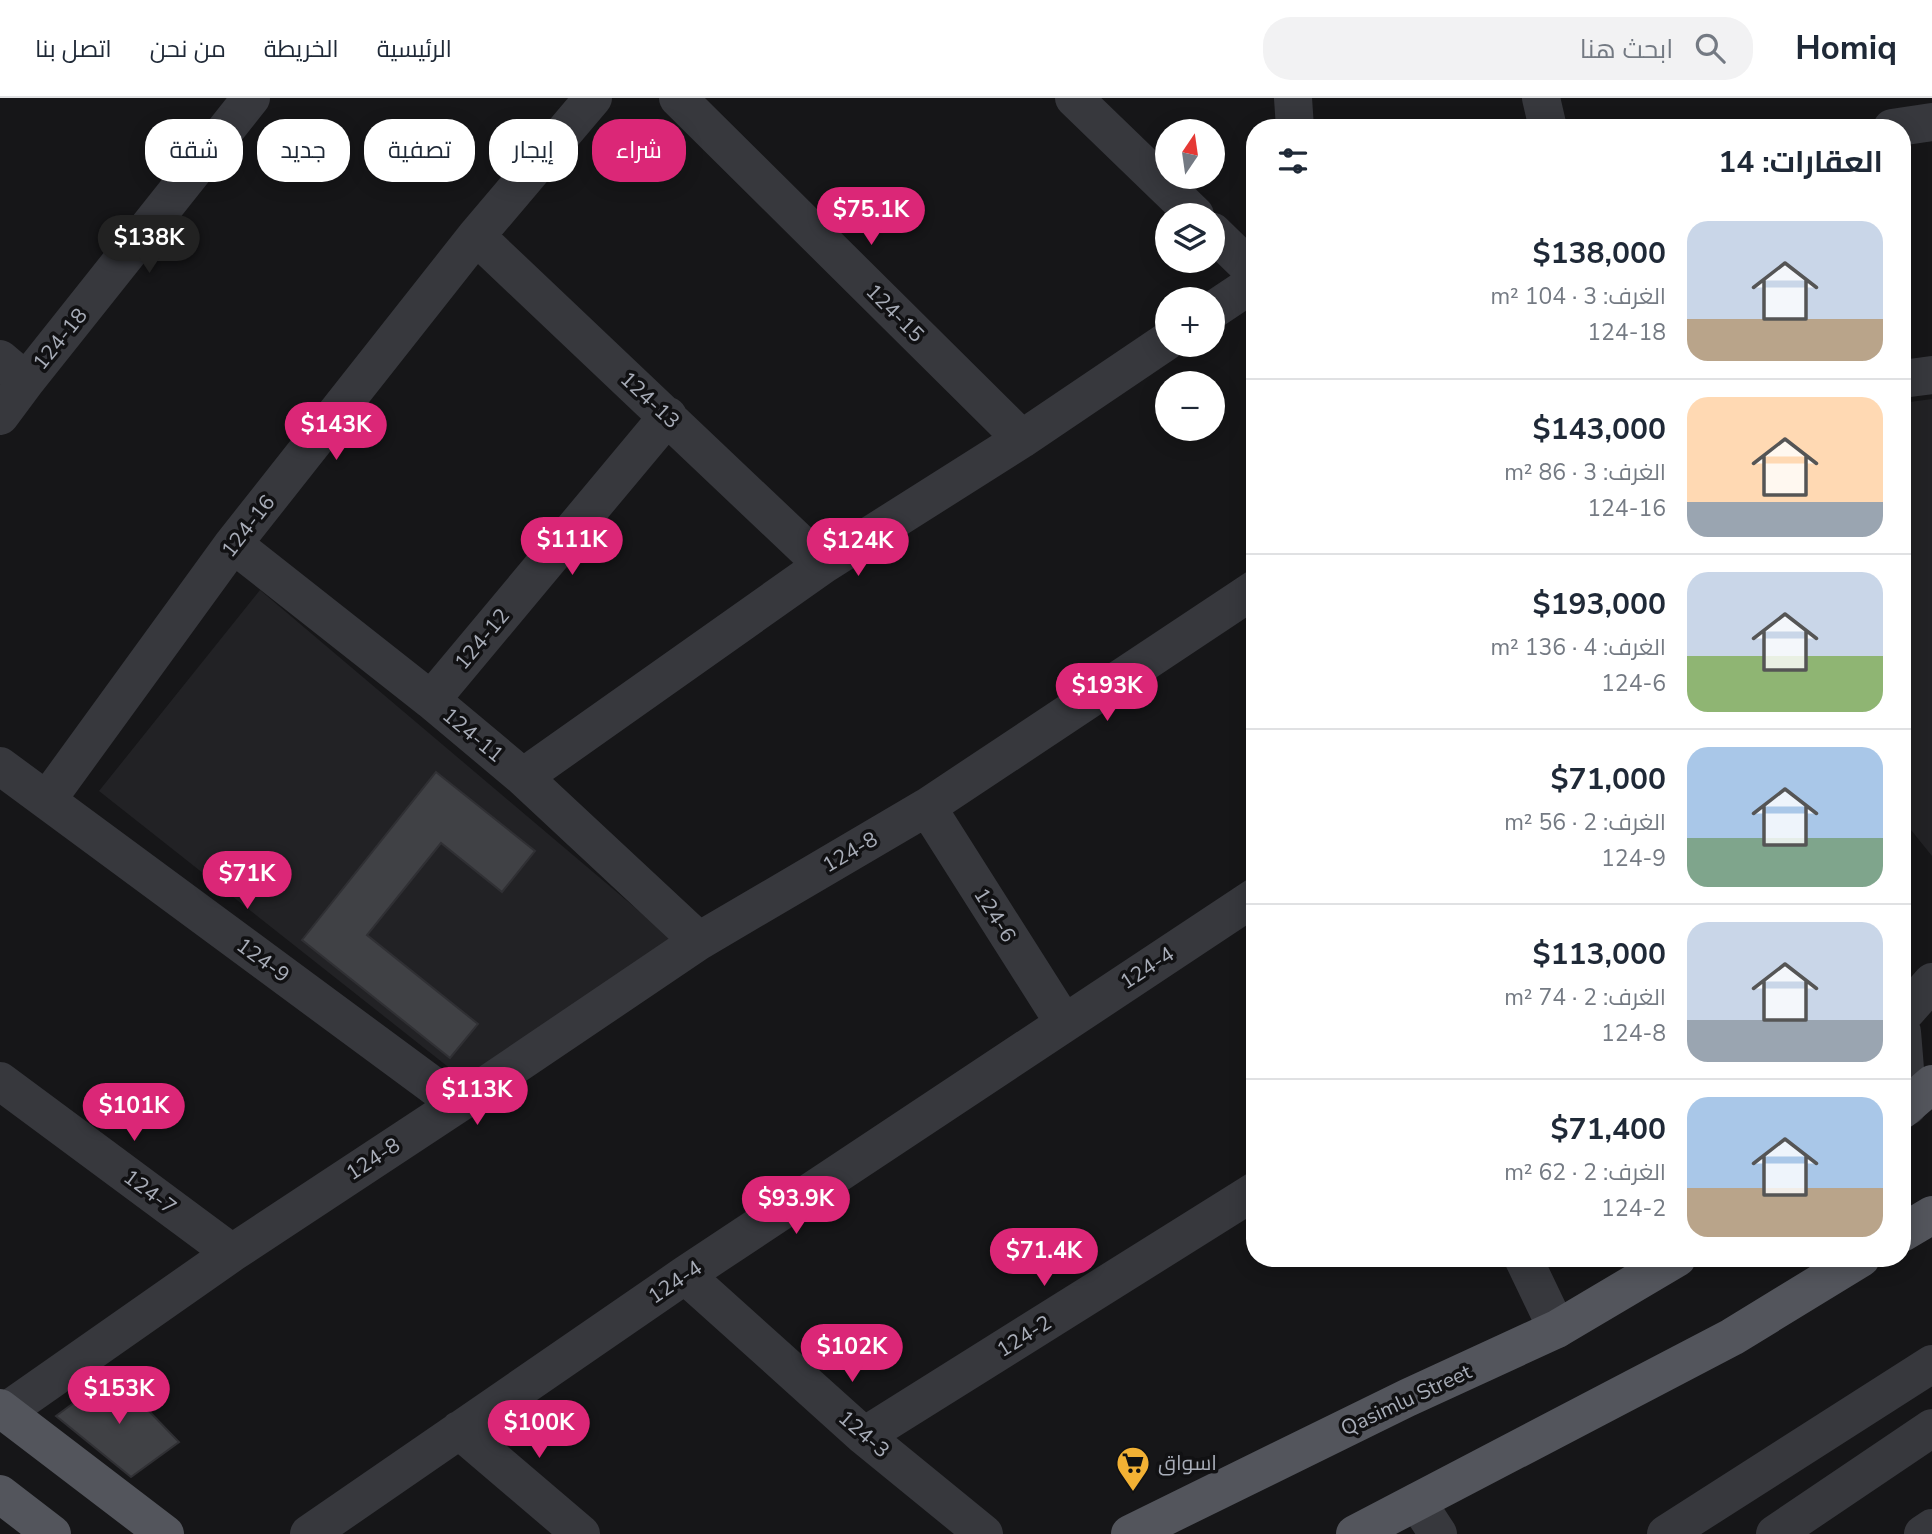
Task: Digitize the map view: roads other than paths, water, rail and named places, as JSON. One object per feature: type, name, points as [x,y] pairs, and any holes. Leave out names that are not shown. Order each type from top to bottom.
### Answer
[{"type":"main road","points":[[1911,1228],[1932,1215]]},
{"type":"main road","name":"Qasimlu Street","points":[[1130,1534],[1395,1404],[1557,1329],[1660,1267]]},
{"type":"main road","points":[[1355,1534],[1732,1337],[1846,1267]]},
{"type":"main road","points":[[3,1410],[164,1534]]},
{"type":"main road","points":[[2,1499],[52,1534]]},
{"type":"street","name":"124-18","points":[[0,416],[13,370],[251,98]]},
{"type":"street","name":"124-16","points":[[47,800],[233,544],[476,236],[593,98]]},
{"type":"street","name":"124-15","points":[[678,98],[1022,439]]},
{"type":"street","points":[[1074,98],[1183,203]]},
{"type":"street","points":[[1541,98],[1546,119]]},
{"type":"street","points":[[1911,125],[1932,122]]},
{"type":"street","name":"124-13","points":[[476,236],[823,565]]},
{"type":"street","points":[[1225,244],[1246,264]]},
{"type":"street","points":[[1225,302],[1246,288]]},
{"type":"street","points":[[523,777],[823,565],[1022,439],[1155,349]]},
{"type":"street","points":[[1911,378],[1932,375]]},
{"type":"street","name":"124-12","points":[[431,700],[668,416]]},
{"type":"street","name":"124-11","points":[[233,544],[431,700],[523,777],[699,941]]},
{"type":"street","name":"124-8","points":[[3,1410],[232,1253],[699,941],[927,807],[1246,595]]},
{"type":"street","name":"124-9","points":[[0,766],[458,1104]]},
{"type":"street","name":"124-6","points":[[927,807],[1064,1023]]},
{"type":"street","name":"124-4","points":[[309,1534],[685,1275],[1246,903]]},
{"type":"street","points":[[1911,1006],[1932,982]]},
{"type":"street","name":"124-7","points":[[0,1081],[232,1253]]},
{"type":"street","name":"124-2","points":[[864,1436],[1246,1197]]},
{"type":"street","points":[[1527,1267],[1557,1329]]},
{"type":"street","name":"124-3","points":[[685,1275],[864,1436],[984,1534]]},
{"type":"street","points":[[1666,1534],[1932,1364]]},
{"type":"street","points":[[1775,1534],[1932,1428]]},
{"type":"street","points":[[459,1430],[581,1534]]},
{"type":"street","points":[[1417,1502],[1438,1534]]},
{"type":"street","points":[[1923,1534],[1932,1528]]},
{"type":"place","name":"اسواق","points":[[1133,1493]]}]
